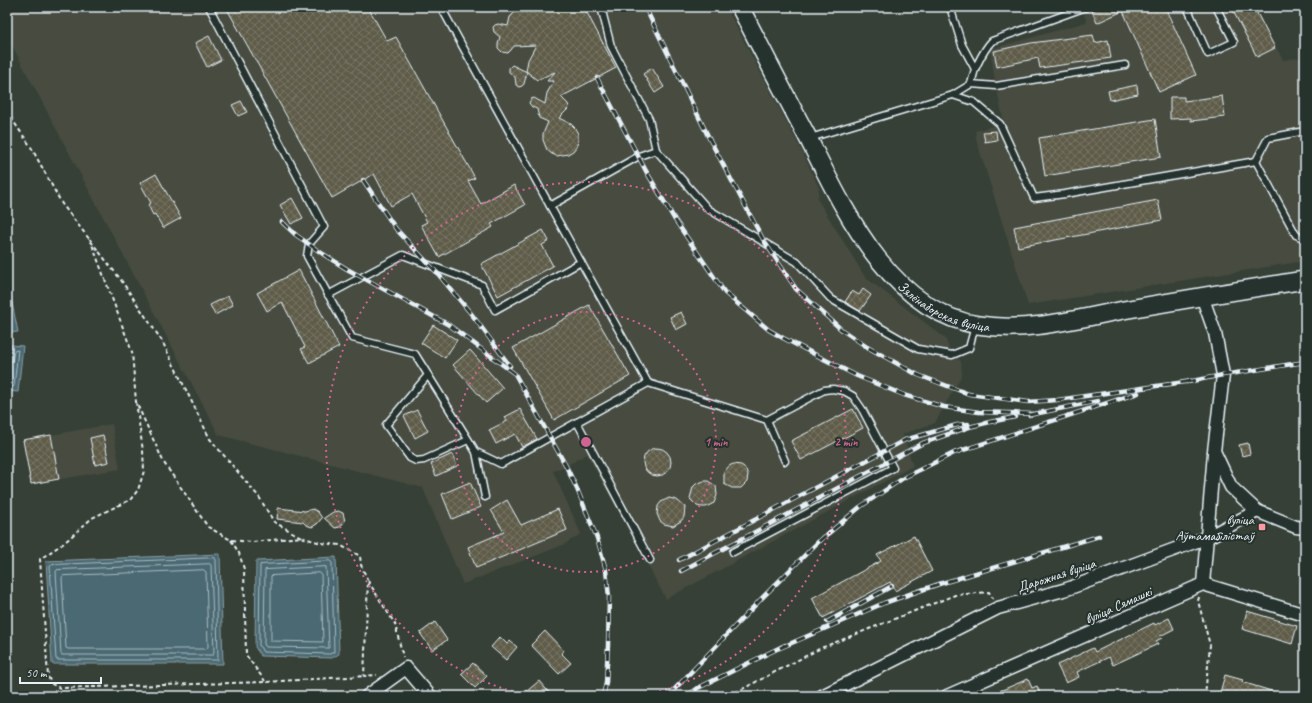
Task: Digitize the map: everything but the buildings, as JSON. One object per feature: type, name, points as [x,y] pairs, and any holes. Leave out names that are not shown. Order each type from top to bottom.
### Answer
[{"type":"main road","name":"Зялёнаборская вуліца","points":[[740,7],[829,181],[852,221],[877,258],[892,275],[908,291],[926,304],[947,316],[976,325],[997,327],[1029,327],[1202,296],[1305,280]]},
{"type":"street","points":[[1202,296],[1215,333],[1223,375],[1214,451],[1203,584],[1305,615]]},
{"type":"street","points":[[1214,451],[1231,487],[1257,511],[1296,527],[1305,528]]},
{"type":"street","name":"Дарожная вуліца","points":[[822,696],[998,608],[1067,589],[1208,537],[1257,511]]},
{"type":"street","name":"вуліца Сямашкі","points":[[947,696],[1203,584]]},
{"type":"street","points":[[367,696],[406,668],[430,696]]},
{"type":"lane","points":[[209,7],[324,227],[309,244],[307,256],[352,338],[415,354],[476,452],[485,497]]},
{"type":"lane","points":[[442,7],[648,383],[767,420],[824,390],[833,389],[844,391],[853,396],[862,409],[893,468],[733,552]]},
{"type":"lane","points":[[601,7],[611,46],[649,119],[656,150],[708,209],[797,262],[831,299],[918,349],[952,355],[969,348],[976,325]]},
{"type":"lane","points":[[950,7],[962,45],[975,69]]},
{"type":"lane","points":[[971,84],[975,69],[983,52],[992,41],[1086,7]]},
{"type":"lane","points":[[1187,7],[1208,54],[1234,42],[1216,7]]},
{"type":"lane","points":[[808,138],[953,95],[971,84],[996,86],[1125,65]]},
{"type":"lane","points":[[953,95],[974,102],[1000,124],[1034,198],[1256,161]]},
{"type":"lane","points":[[1256,161],[1268,138],[1305,131]]},
{"type":"lane","points":[[550,206],[639,156],[656,150]]},
{"type":"lane","points":[[1256,161],[1296,235],[1305,239]]},
{"type":"lane","points":[[328,295],[403,256],[482,285],[495,310],[581,262]]},
{"type":"lane","points":[[428,375],[386,425],[410,458],[416,461],[428,459],[468,440]]},
{"type":"lane","points":[[476,452],[501,464],[648,383]]},
{"type":"lane","points":[[767,420],[785,461]]},
{"type":"lane","points":[[577,422],[650,560]]},
{"type":"path","points":[[7,112],[31,147],[62,204],[122,280],[162,341],[210,439],[260,497],[274,522],[301,537],[321,543],[340,545],[360,556],[361,565],[368,581],[395,624],[406,668]]},
{"type":"path","points":[[90,239],[132,352],[144,471],[138,490],[130,500],[92,518],[64,543],[40,559],[48,677],[52,684],[60,688],[265,682],[378,675]]},
{"type":"path","points":[[136,402],[164,463],[208,527],[231,540],[252,542],[301,537]]},
{"type":"path","points":[[231,540],[239,553],[244,569],[246,654],[265,682]]},
{"type":"path","points":[[364,676],[368,581]]},
{"type":"path","points":[[1203,584],[1198,601],[1210,645],[1205,696]]},
{"type":"path","points":[[729,696],[821,648],[955,595],[989,592],[998,608]]},
{"type":"shaded area","points":[[7,7],[726,7],[802,151],[819,188],[818,200],[865,277],[945,338],[952,355],[961,361],[962,375],[935,423],[903,434],[913,466],[666,599],[587,454],[566,466],[553,471],[581,534],[563,545],[463,584],[423,488],[219,435],[7,36]]},
{"type":"shaded area","points":[[1081,7],[1254,7],[1283,60],[1305,57],[1305,261],[1028,305],[977,142],[975,131],[1004,123],[990,49],[1087,22]]},
{"type":"shaded area","points":[[112,424],[120,469],[31,484],[23,440]]},
{"type":"water","points":[[10,293],[18,332],[7,333],[7,294]]},
{"type":"water","points":[[11,345],[23,346],[18,392],[7,391],[7,373]]},
{"type":"water","points":[[220,554],[223,664],[52,664],[46,561]]},
{"type":"water","points":[[336,557],[339,654],[332,658],[261,656],[255,647],[256,561]]},
{"type":"railway","points":[[645,7],[710,140],[764,241],[796,289],[842,330],[867,347],[918,375],[969,394],[1028,402],[1057,400],[1192,381]]},
{"type":"railway","points":[[597,78],[646,171],[675,220],[725,293],[769,330],[857,376],[904,395],[944,407],[979,412],[1034,414]]},
{"type":"railway","points":[[363,180],[396,229],[439,275],[473,316],[510,366]]},
{"type":"railway","points":[[282,222],[296,235],[347,269],[449,325],[515,374],[566,466],[577,489],[597,538],[606,570],[609,597],[608,645],[606,683],[603,696]]},
{"type":"railway","points":[[1187,382],[1305,362]]},
{"type":"railway","points":[[668,696],[818,542],[860,507],[905,477],[954,453],[1138,393]]},
{"type":"railway","points":[[1029,415],[1098,401]]},
{"type":"railway","points":[[681,571],[923,443],[969,427],[1015,417]]},
{"type":"railway","points":[[679,560],[905,440],[957,425],[968,424]]},
{"type":"railway","points":[[780,648],[884,603],[939,584],[1099,536]]},
{"type":"railway","points":[[827,622],[892,586]]},
{"type":"railway","points":[[687,696],[698,688],[785,645]]},
{"type":"place","name":"вуліца Аўтамабілістаў","points":[[1262,527]]}]
